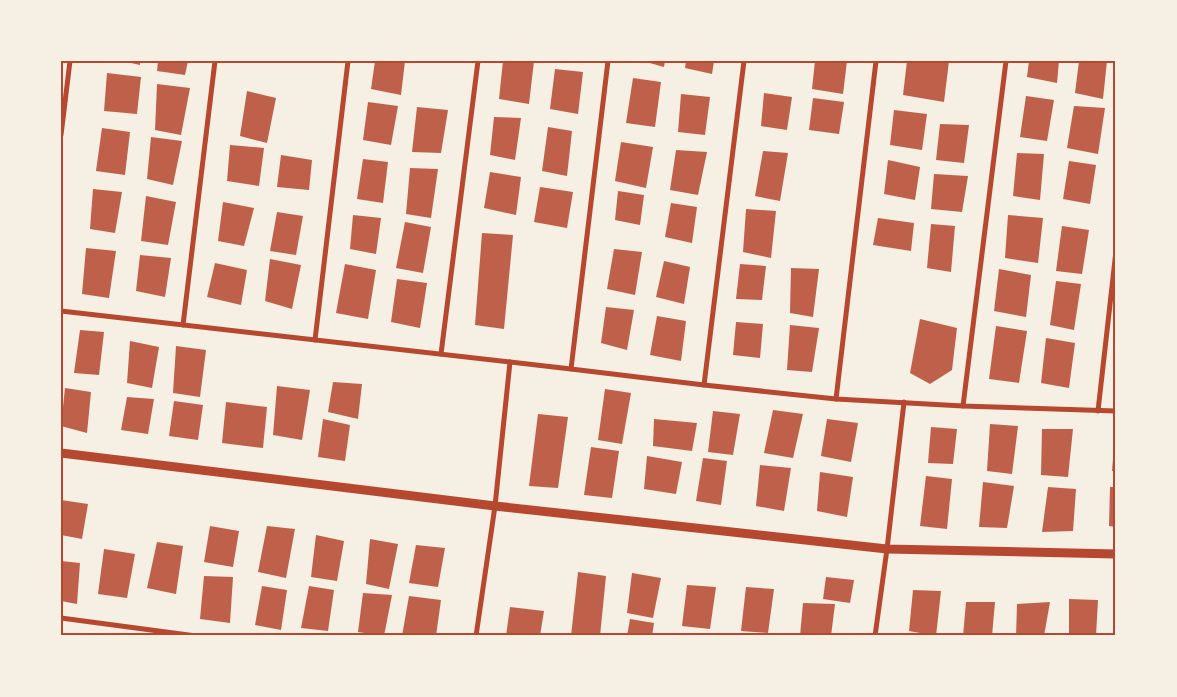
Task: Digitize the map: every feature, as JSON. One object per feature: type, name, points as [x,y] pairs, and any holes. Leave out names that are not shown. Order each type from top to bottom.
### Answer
[{"type":"street","points":[[61,135],[70,61]]},
{"type":"street","points":[[183,325],[215,61]]},
{"type":"street","points":[[315,340],[348,61]]},
{"type":"street","points":[[441,354],[478,61]]},
{"type":"street","points":[[571,368],[608,61]]},
{"type":"street","points":[[704,385],[744,61]]},
{"type":"street","points":[[836,399],[876,61]]},
{"type":"street","points":[[963,406],[1006,61]]},
{"type":"street","points":[[1098,411],[1116,250]]},
{"type":"street","points":[[61,311],[836,399],[963,406],[1116,411]]},
{"type":"street","points":[[476,636],[495,506],[510,362]]},
{"type":"street","points":[[875,636],[904,402]]},
{"type":"street","points":[[61,453],[495,506],[887,549],[1116,554]]},
{"type":"street","points":[[61,618],[196,636]]},
{"type":"street","points":[[135,636],[136,628]]},
{"type":"building","points":[[122,61],[140,61],[140,65]]},
{"type":"building","points":[[158,61],[188,61],[185,75],[157,71]]},
{"type":"building","points":[[375,61],[405,61],[401,95],[371,89]]},
{"type":"building","points":[[503,61],[534,61],[529,104],[499,99]]},
{"type":"building","points":[[646,61],[665,61],[664,67]]},
{"type":"building","points":[[686,61],[714,61],[712,74],[685,68]]},
{"type":"building","points":[[815,61],[847,61],[843,94],[812,89]]},
{"type":"building","points":[[907,61],[949,61],[944,102],[903,95]]},
{"type":"building","points":[[1029,61],[1059,61],[1057,83],[1027,77]]},
{"type":"building","points":[[1079,61],[1107,61],[1103,99],[1075,93]]},
{"type":"building","points":[[555,69],[583,72],[578,114],[550,109]]},
{"type":"building","points":[[107,73],[141,77],[137,114],[104,111]]},
{"type":"building","points":[[633,78],[661,82],[655,127],[626,123]]},
{"type":"building","points":[[157,84],[190,88],[181,135],[155,130]]},
{"type":"building","points":[[247,91],[276,98],[267,143],[240,136]]},
{"type":"building","points":[[764,93],[792,97],[787,130],[761,126]]},
{"type":"building","points":[[681,94],[710,97],[705,135],[678,132]]},
{"type":"building","points":[[1026,96],[1054,100],[1047,141],[1020,137]]},
{"type":"building","points":[[813,98],[844,102],[839,134],[809,130]]},
{"type":"building","points":[[368,102],[398,106],[391,145],[363,140]]},
{"type":"building","points":[[1074,106],[1105,108],[1098,154],[1067,148]]},
{"type":"building","points":[[417,107],[448,110],[441,153],[412,152]]},
{"type":"building","points":[[894,110],[927,114],[922,150],[890,145]]},
{"type":"building","points":[[494,117],[521,118],[515,160],[490,155]]},
{"type":"building","points":[[940,124],[969,125],[964,163],[936,160]]},
{"type":"building","points":[[548,127],[572,131],[567,176],[542,171]]},
{"type":"building","points":[[102,128],[130,132],[125,175],[96,171]]},
{"type":"building","points":[[151,137],[182,141],[173,185],[147,179]]},
{"type":"building","points":[[621,142],[653,147],[646,188],[615,181]]},
{"type":"building","points":[[230,145],[264,148],[259,186],[227,181]]},
{"type":"building","points":[[676,150],[707,152],[698,195],[670,190]]},
{"type":"building","points":[[763,151],[788,153],[780,201],[755,196]]},
{"type":"building","points":[[1017,153],[1044,154],[1040,200],[1013,196]]},
{"type":"building","points":[[281,155],[312,160],[309,190],[277,187]]},
{"type":"building","points":[[363,159],[388,162],[383,203],[357,199]]},
{"type":"building","points":[[888,160],[920,167],[915,200],[884,194]]},
{"type":"building","points":[[1069,161],[1096,165],[1090,204],[1063,199]]},
{"type":"building","points":[[410,168],[438,169],[431,218],[406,214]]},
{"type":"building","points":[[490,172],[521,177],[516,215],[484,208]]},
{"type":"building","points":[[934,174],[968,176],[962,212],[931,209]]},
{"type":"building","points":[[540,187],[573,192],[567,228],[534,222]]},
{"type":"building","points":[[93,189],[122,192],[115,233],[90,229]]},
{"type":"building","points":[[618,191],[644,195],[640,225],[615,220]]},
{"type":"building","points":[[146,196],[176,202],[168,245],[141,241]]},
{"type":"building","points":[[223,202],[254,208],[244,246],[218,241]]},
{"type":"building","points":[[671,203],[697,207],[692,243],[665,237]]},
{"type":"building","points":[[746,209],[776,211],[771,258],[743,252]]},
{"type":"building","points":[[277,212],[303,216],[296,255],[270,251]]},
{"type":"building","points":[[353,215],[381,218],[376,254],[350,249]]},
{"type":"building","points":[[1008,215],[1043,218],[1038,263],[1005,258]]},
{"type":"building","points":[[878,218],[914,223],[911,251],[873,245]]},
{"type":"building","points":[[405,222],[431,227],[423,273],[396,268]]},
{"type":"building","points":[[931,224],[955,226],[951,272],[927,268]]},
{"type":"building","points":[[1062,226],[1089,230],[1082,274],[1056,271]]},
{"type":"building","points":[[482,233],[513,235],[504,329],[475,325]]},
{"type":"building","points":[[86,248],[116,251],[109,298],[82,294]]},
{"type":"building","points":[[614,249],[642,252],[635,295],[607,289]]},
{"type":"building","points":[[140,255],[171,258],[165,297],[136,291]]},
{"type":"building","points":[[270,259],[301,265],[292,309],[265,301]]},
{"type":"building","points":[[664,261],[690,267],[684,304],[656,297]]},
{"type":"building","points":[[215,263],[247,270],[241,305],[207,297]]},
{"type":"building","points":[[345,264],[376,270],[368,319],[336,313]]},
{"type":"building","points":[[740,264],[766,266],[762,300],[736,299]]},
{"type":"building","points":[[791,268],[819,269],[813,317],[790,313]]},
{"type":"building","points":[[999,269],[1031,275],[1026,317],[994,311]]},
{"type":"building","points":[[397,279],[427,283],[420,328],[391,322]]},
{"type":"building","points":[[1056,281],[1081,284],[1074,330],[1050,325]]},
{"type":"building","points":[[606,307],[634,310],[627,350],[601,343]]},
{"type":"building","points":[[657,316],[686,321],[681,361],[650,355]]},
{"type":"building","points":[[920,319],[957,328],[952,370],[930,384],[910,373]]},
{"type":"building","points":[[736,322],[763,324],[760,358],[733,355]]},
{"type":"building","points":[[790,325],[819,328],[812,372],[787,370]]},
{"type":"building","points":[[996,326],[1027,331],[1019,383],[989,379]]},
{"type":"building","points":[[80,330],[104,332],[99,375],[74,373]]},
{"type":"building","points":[[1046,338],[1075,343],[1069,388],[1041,383]]},
{"type":"building","points":[[130,341],[159,347],[152,388],[127,383]]},
{"type":"building","points":[[176,346],[206,350],[200,397],[173,393]]},
{"type":"building","points":[[333,382],[362,384],[358,419],[328,412]]},
{"type":"building","points":[[277,386],[310,390],[302,440],[273,435]]},
{"type":"building","points":[[65,388],[91,392],[87,433],[61,426]]},
{"type":"building","points":[[605,389],[631,393],[622,444],[598,440]]},
{"type":"building","points":[[127,397],[154,399],[148,434],[121,430]]},
{"type":"building","points":[[174,401],[203,405],[198,440],[169,436]]},
{"type":"building","points":[[226,402],[267,407],[263,448],[222,443]]},
{"type":"building","points":[[773,410],[803,414],[793,458],[764,453]]},
{"type":"building","points":[[713,411],[740,414],[733,455],[708,452]]},
{"type":"building","points":[[538,414],[568,417],[558,488],[529,486]]},
{"type":"building","points":[[323,419],[350,425],[345,461],[318,457]]},
{"type":"building","points":[[654,419],[697,423],[692,451],[653,446]]},
{"type":"building","points":[[827,419],[858,423],[851,462],[821,456]]},
{"type":"building","points":[[990,424],[1018,426],[1012,474],[987,471]]},
{"type":"building","points":[[931,427],[957,429],[953,464],[928,463]]},
{"type":"building","points":[[1042,429],[1073,429],[1068,477],[1041,475]]},
{"type":"building","points":[[1114,446],[1116,446],[1116,471],[1112,471]]},
{"type":"building","points":[[591,447],[619,451],[612,498],[584,495]]},
{"type":"building","points":[[647,456],[682,462],[676,494],[644,489]]},
{"type":"building","points":[[703,458],[727,461],[721,505],[696,501]]},
{"type":"building","points":[[760,465],[791,468],[784,511],[756,506]]},
{"type":"building","points":[[820,472],[853,477],[847,517],[817,511]]},
{"type":"building","points":[[926,476],[952,479],[947,529],[920,526]]},
{"type":"building","points":[[983,482],[1014,486],[1007,528],[979,527]]},
{"type":"building","points":[[1048,487],[1076,489],[1073,531],[1042,532]]},
{"type":"building","points":[[1110,487],[1116,487],[1116,527],[1109,526]]},
{"type":"building","points":[[61,500],[88,504],[82,539],[61,535]]},
{"type":"building","points":[[210,526],[239,531],[233,567],[204,562]]},
{"type":"building","points":[[267,526],[295,529],[286,578],[258,572]]},
{"type":"building","points":[[316,535],[344,541],[337,581],[311,577]]},
{"type":"building","points":[[370,539],[398,544],[389,589],[366,584]]},
{"type":"building","points":[[157,542],[183,546],[176,594],[147,588]]},
{"type":"building","points":[[416,545],[445,548],[438,587],[409,583]]},
{"type":"building","points":[[104,549],[135,554],[127,598],[98,594]]},
{"type":"building","points":[[61,561],[80,563],[77,604],[61,601]]},
{"type":"building","points":[[578,572],[606,576],[600,636],[571,636]]},
{"type":"building","points":[[632,573],[661,578],[653,618],[627,613]]},
{"type":"building","points":[[204,576],[233,577],[230,623],[200,619]]},
{"type":"building","points":[[826,577],[854,580],[850,603],[823,599]]},
{"type":"building","points":[[687,585],[716,587],[710,629],[682,626]]},
{"type":"building","points":[[262,586],[287,590],[281,630],[255,625]]},
{"type":"building","points":[[309,586],[334,590],[328,631],[301,628]]},
{"type":"building","points":[[746,587],[774,589],[768,633],[741,631]]},
{"type":"building","points":[[913,590],[941,591],[936,636],[909,631]]},
{"type":"building","points":[[363,593],[392,595],[384,636],[358,632]]},
{"type":"building","points":[[409,596],[441,600],[436,636],[402,636]]},
{"type":"building","points":[[1069,599],[1098,600],[1096,636],[1069,636]]},
{"type":"building","points":[[966,602],[995,602],[992,636],[963,636]]},
{"type":"building","points":[[1050,602],[1044,636],[1016,636],[1017,604]]},
{"type":"building","points":[[803,603],[835,604],[831,636],[800,636]]},
{"type":"building","points":[[510,607],[544,611],[540,636],[506,636]]},
{"type":"building","points":[[630,619],[654,623],[652,636],[627,636]]}]
